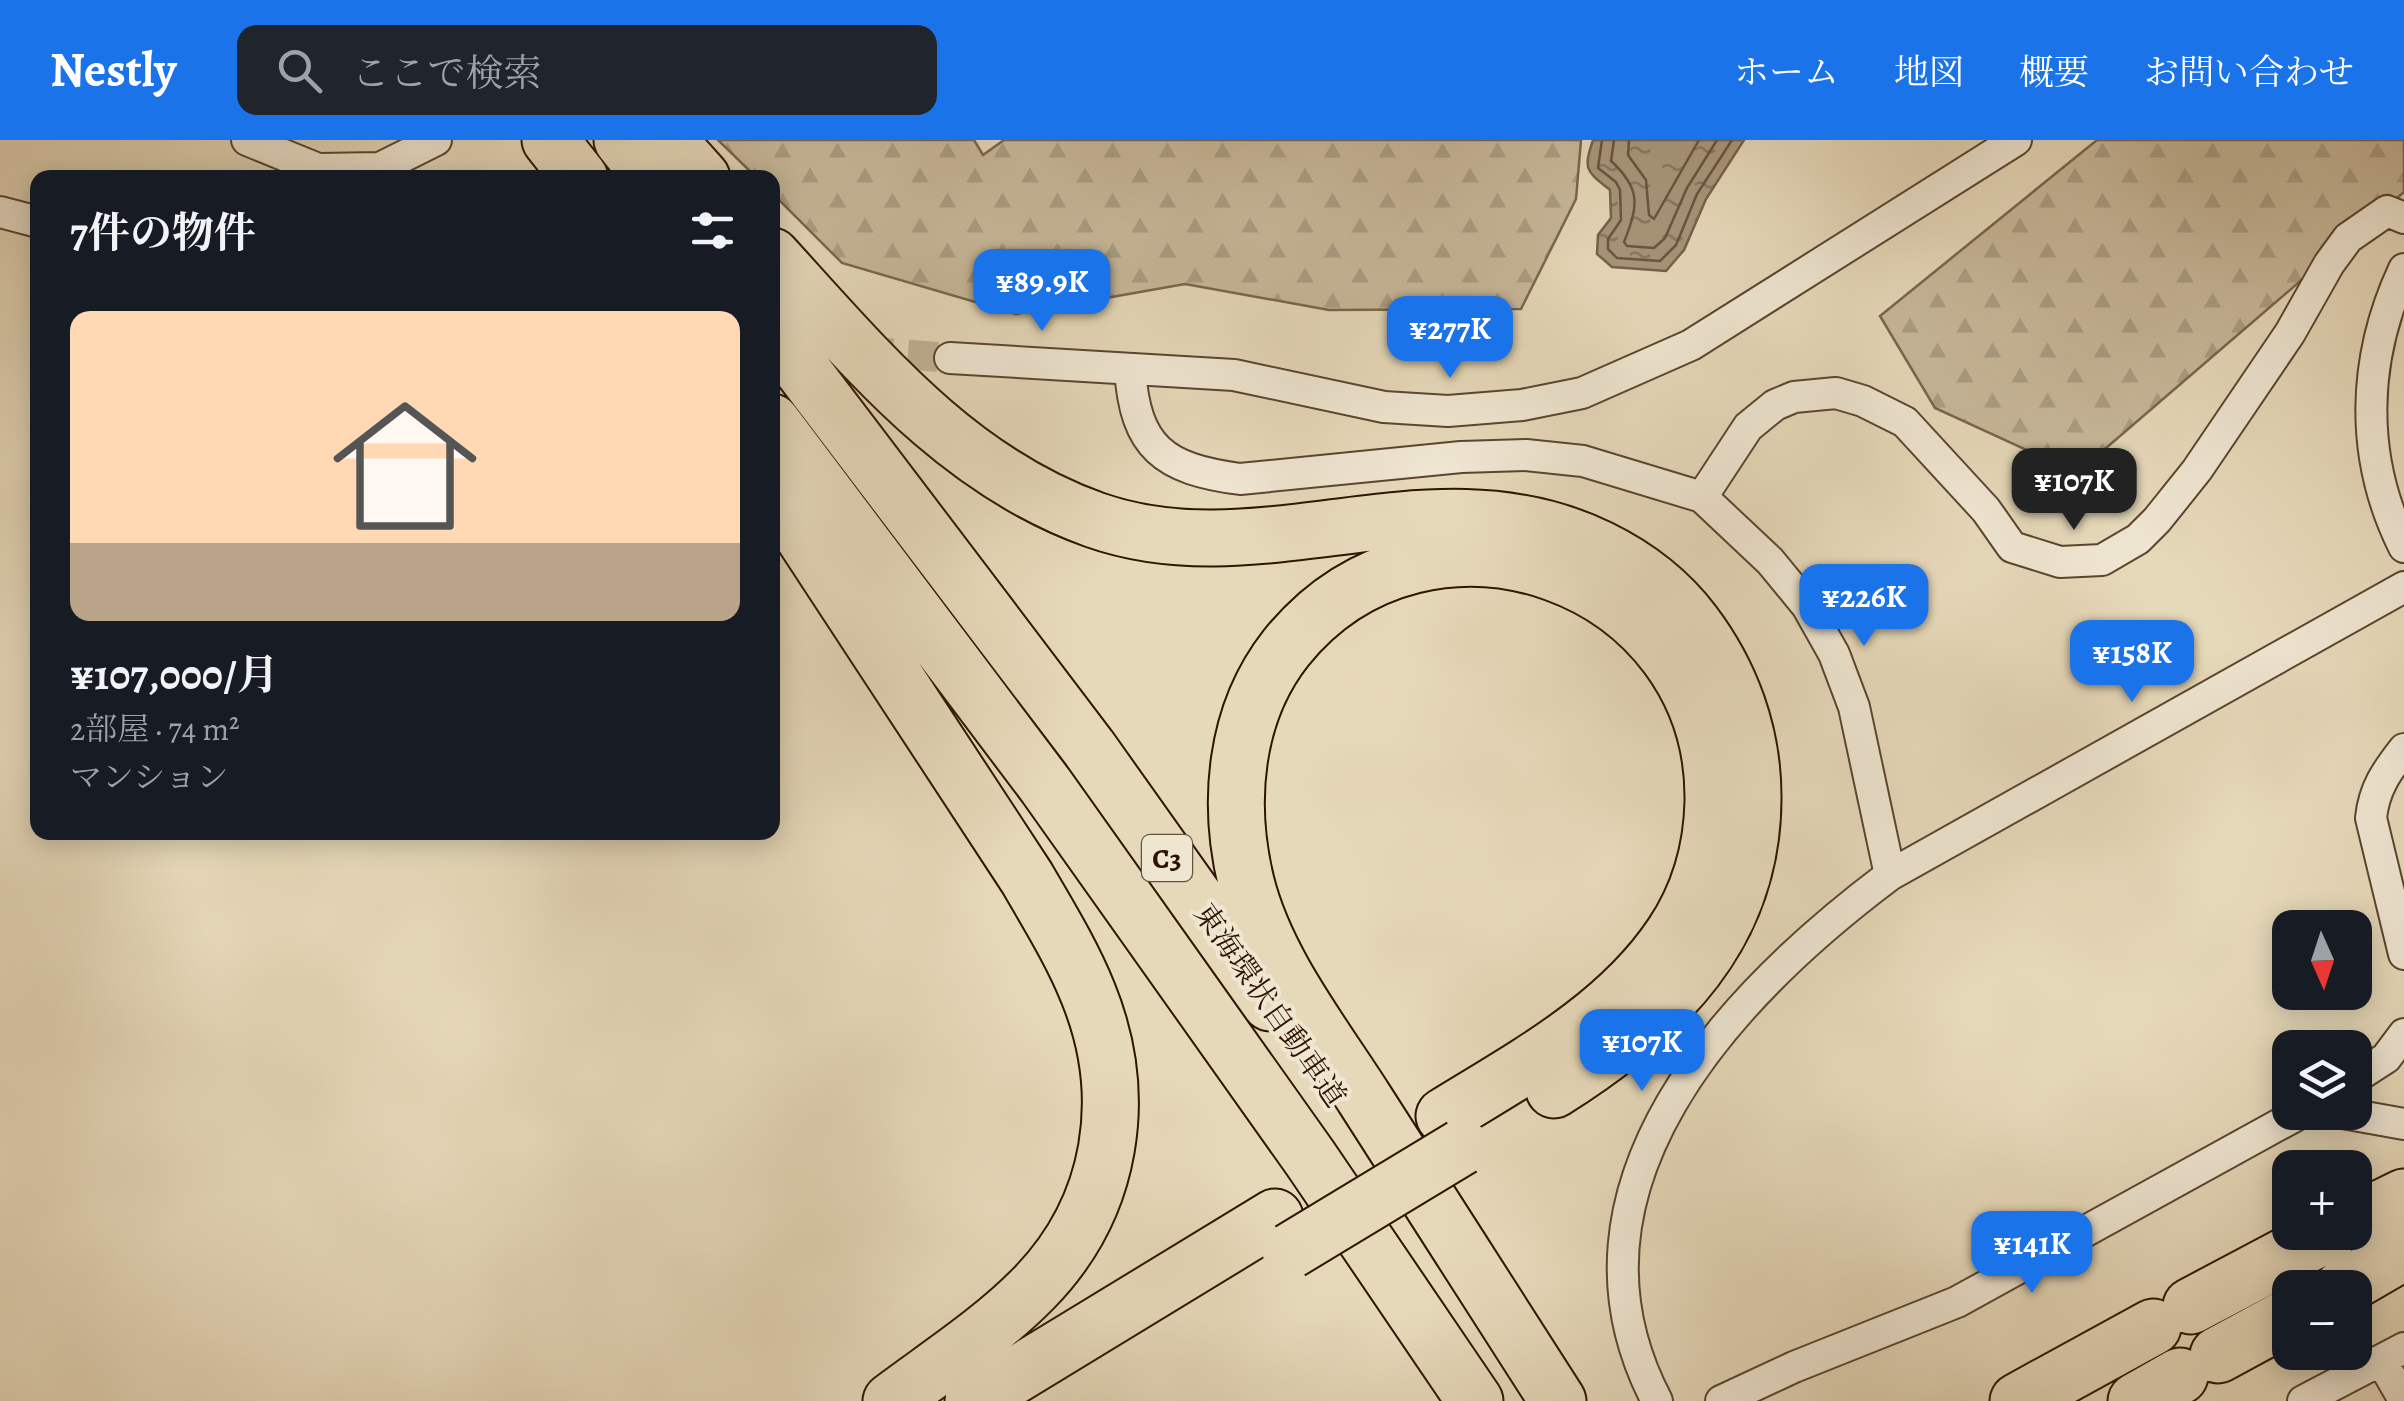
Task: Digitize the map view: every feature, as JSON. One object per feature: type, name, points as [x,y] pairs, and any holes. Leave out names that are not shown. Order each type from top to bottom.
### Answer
[{"type":"highway","points":[[525,140],[548,170]]},
{"type":"highway","points":[[550,140],[574,170]]},
{"type":"highway","points":[[622,140],[646,170]]},
{"type":"highway","points":[[668,140],[695,170]]},
{"type":"highway","points":[[780,265],[881,376],[932,424],[992,469],[1056,505],[1140,532],[1188,538],[1272,534],[1458,515],[1545,526],[1619,558],[1653,581],[1706,640],[1726,674],[1750,747],[1753,831],[1733,908],[1692,975],[1630,1039],[1592,1067],[1453,1132],[1283,1234],[973,1401]]},
{"type":"highway","name":"東海環状自動車道","points":[[780,341],[1100,764],[1352,1122],[1540,1401]]},
{"type":"highway","name":"東海環状自動車道","points":[[780,433],[1046,786],[1310,1158],[1475,1401]]},
{"type":"highway","points":[[780,501],[1027,878],[1066,945],[1089,994],[1110,1075],[1112,1118],[1107,1156],[1095,1197],[1078,1232],[1032,1290],[891,1401]]},
{"type":"highway","points":[[1453,1132],[1573,1035],[1644,970],[1670,938],[1692,901],[1706,860],[1712,818],[1713,778],[1707,740],[1694,701],[1676,666],[1652,635],[1606,599],[1552,572],[1512,561],[1471,557],[1418,564],[1368,581],[1333,602],[1300,630],[1273,665],[1251,709],[1239,755],[1238,845],[1248,889],[1290,981],[1558,1401]]},
{"type":"highway","points":[[2372,1213],[2404,1197]]},
{"type":"highway","points":[[1044,1401],[1283,1234]]},
{"type":"highway","points":[[2018,1401],[2297,1250]]},
{"type":"highway","points":[[2372,1271],[2404,1252]]},
{"type":"highway","points":[[2178,1377],[2272,1326]]},
{"type":"street","points":[[246,140],[318,169],[380,168],[436,140]]},
{"type":"street","points":[[950,358],[1234,374],[1384,407],[1432,410],[1522,405],[1582,393],[1691,345],[2016,140]]},
{"type":"street","points":[[1702,497],[1748,427],[1775,405],[1794,397],[1836,393],[1863,400],[1905,422],[1986,510],[2012,547],[2060,562],[2102,560],[2138,539],[2158,520],[2290,334],[2348,238],[2387,211],[2404,218]]},
{"type":"street","points":[[0,212],[30,220]]},
{"type":"street","points":[[2404,269],[2383,320],[2373,364],[2370,406],[2379,485],[2404,547]]},
{"type":"street","points":[[1130,369],[1132,401],[1142,431],[1158,453],[1182,468],[1209,475],[1240,479],[1461,457],[1526,456],[1583,461],[1702,497],[1770,561],[1807,606],[1834,654],[1854,707],[1890,875]]},
{"type":"street","points":[[1657,1401],[1639,1366],[1627,1320],[1624,1234],[1632,1190],[1648,1148],[1687,1078],[1768,978],[1827,922],[1890,875],[2404,587]]},
{"type":"street","points":[[2404,749],[2381,778],[2373,796],[2371,818],[2404,954]]},
{"type":"street","points":[[2372,1067],[2386,1058],[2404,1034]]},
{"type":"street","points":[[2372,1118],[2404,1124]]},
{"type":"street","points":[[1721,1401],[1794,1367],[1957,1302],[2272,1129]]},
{"type":"street","points":[[2302,1401],[2393,1354],[2404,1400]]},
{"type":"green space","points":[[718,140],[974,140],[983,155],[1004,140],[1581,140],[1576,199],[1521,309],[1329,310],[1185,284],[1016,314],[842,263],[780,201],[780,170],[749,170]]},
{"type":"green space","points":[[2097,140],[2404,140],[2404,192],[2077,473],[1935,408],[1880,316]]},
{"type":"water","points":[[1593,140],[1744,140],[1706,199],[1684,250],[1666,271],[1612,267],[1597,254],[1598,235],[1611,218],[1610,190],[1589,169]]},
{"type":"tunnel","points":[[863,351],[950,358]]}]
